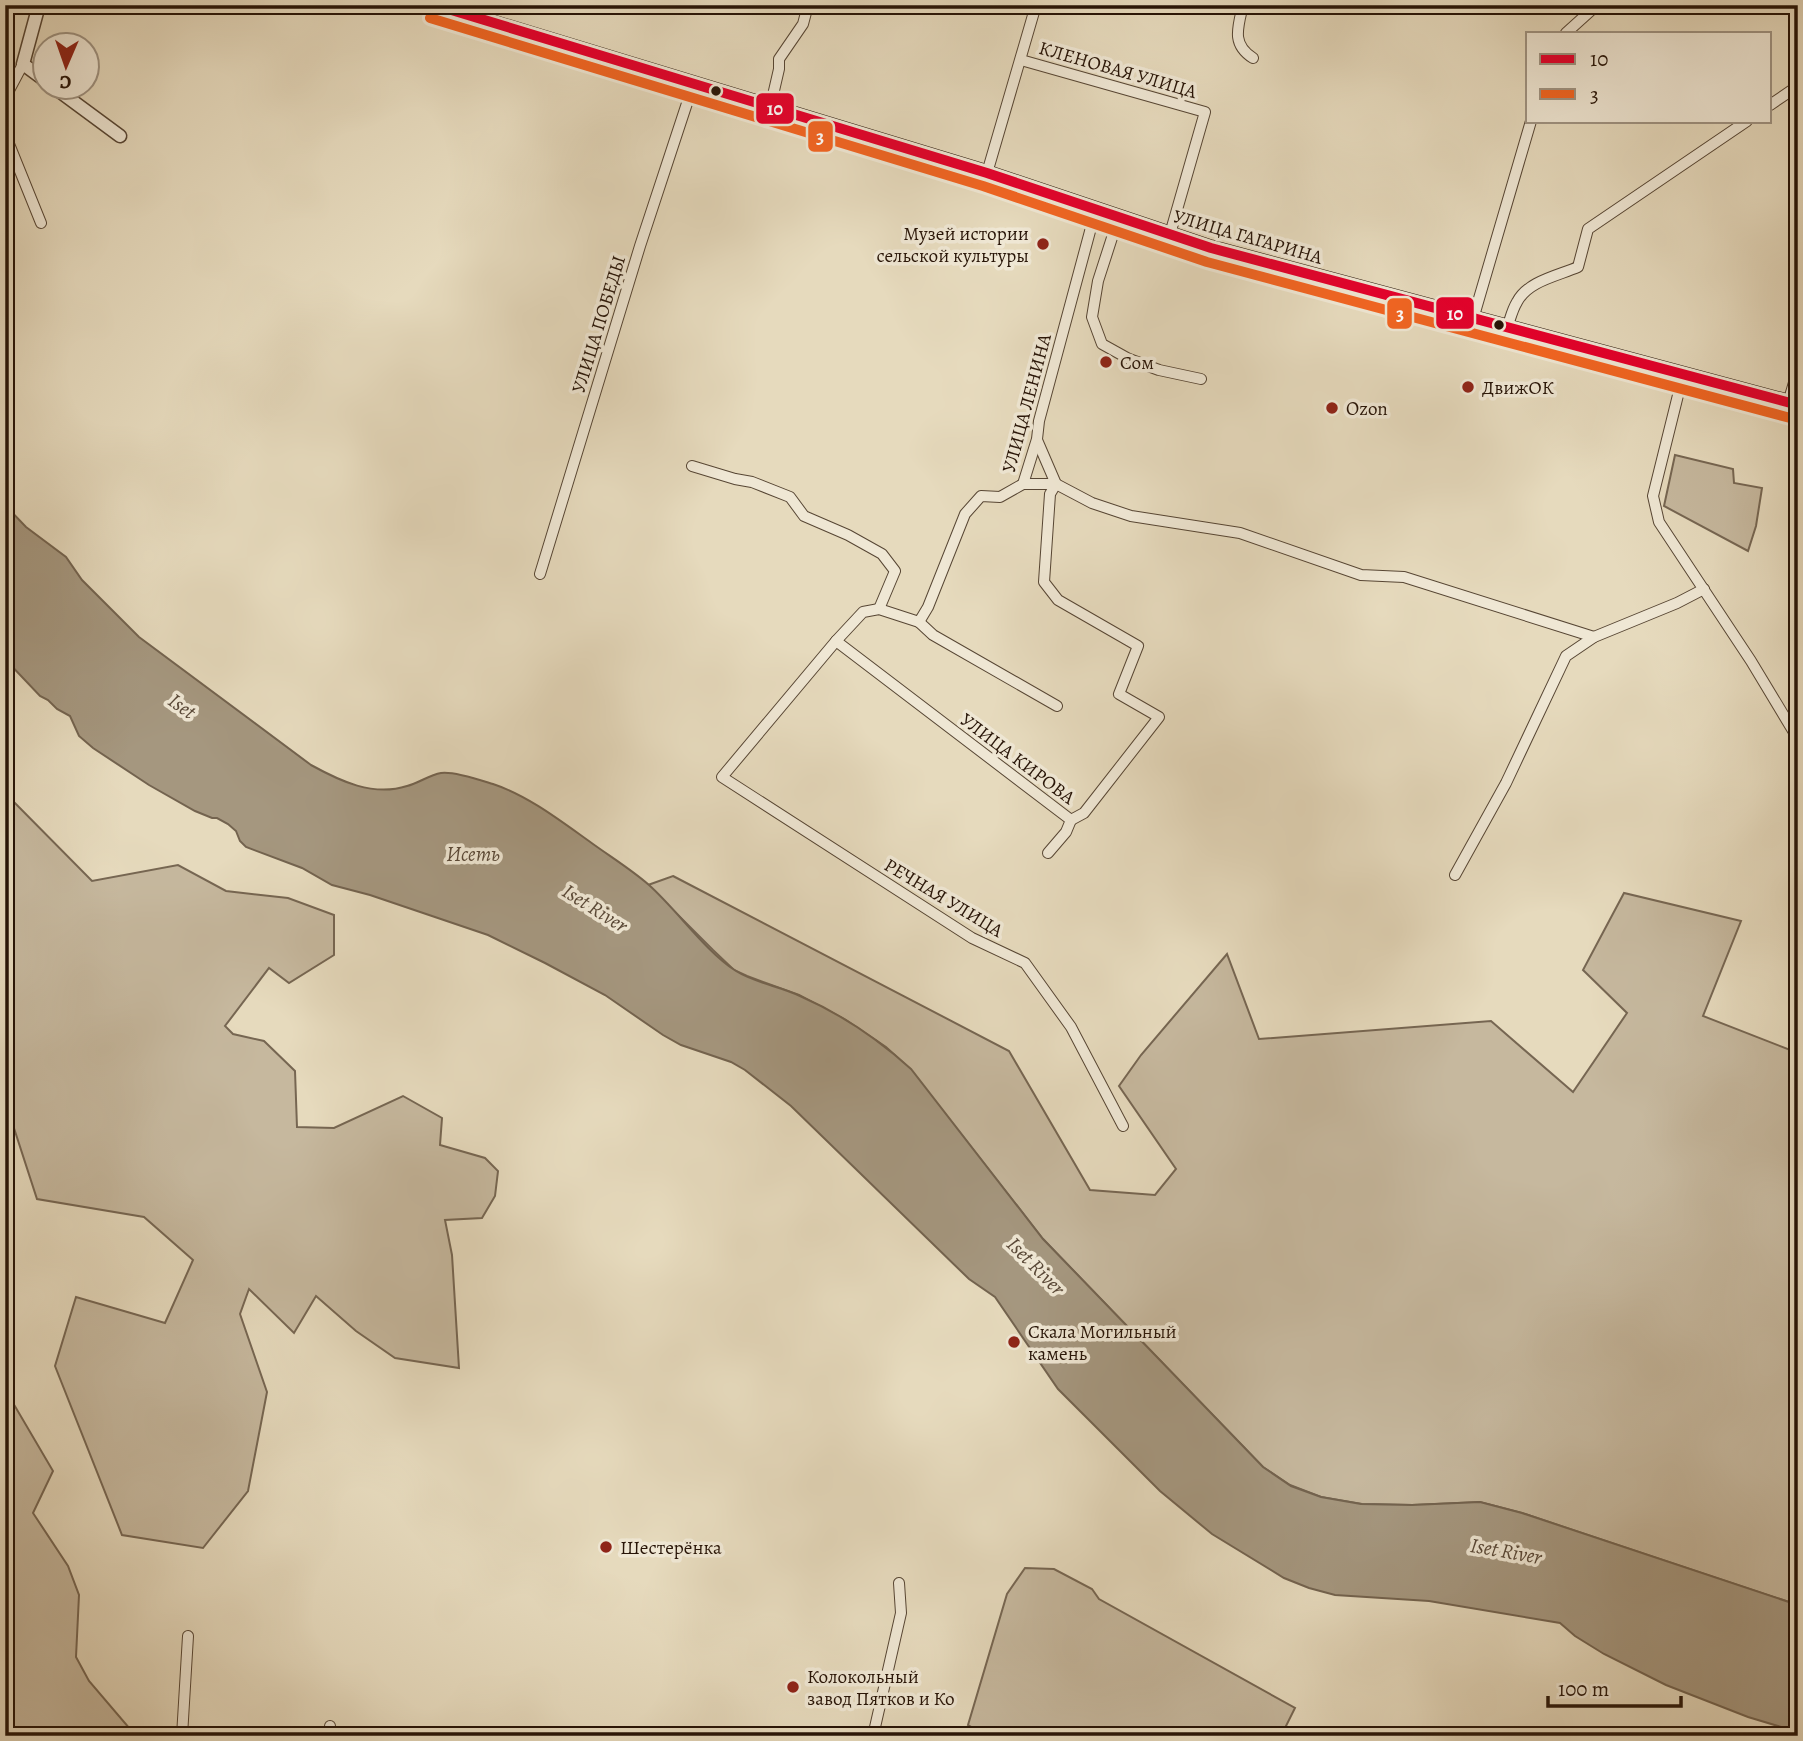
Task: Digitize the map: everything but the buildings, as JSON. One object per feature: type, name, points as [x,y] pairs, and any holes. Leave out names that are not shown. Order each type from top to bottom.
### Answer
[{"type":"main road","name":"УЛИЦА ГАГАРИНА","points":[[434,5],[987,173],[1237,255],[1793,404]]},
{"type":"street","points":[[5,98],[23,64],[38,5]]},
{"type":"street","points":[[770,108],[779,59],[803,24],[808,5]]},
{"type":"street","points":[[987,173],[1036,5]]},
{"type":"street","points":[[1243,5],[1238,24],[1238,42],[1245,53],[1254,58]]},
{"type":"street","points":[[1567,32],[1597,5]]},
{"type":"street","name":"КЛЕНОВАЯ УЛИЦА","points":[[1021,60],[1205,112],[1170,234]]},
{"type":"street","points":[[23,64],[32,71]]},
{"type":"street","points":[[1772,104],[1795,89],[1798,72]]},
{"type":"street","name":"УЛИЦА ПОБЕДЫ","points":[[540,573],[640,246],[693,85]]},
{"type":"street","points":[[74,102],[120,136]]},
{"type":"street","points":[[1472,319],[1531,122]]},
{"type":"street","points":[[1507,328],[1516,303],[1531,286],[1578,267],[1588,229],[1746,122]]},
{"type":"street","points":[[5,134],[41,223]]},
{"type":"street","name":"УЛИЦА ЛЕНИНА","points":[[919,622],[928,607],[965,514],[981,496],[1000,497],[1023,484],[1096,209]]},
{"type":"street","points":[[1119,216],[1098,281],[1092,317],[1102,344],[1129,359],[1159,370],[1200,379]]},
{"type":"street","points":[[1793,404],[1798,369]]},
{"type":"street","points":[[1683,375],[1653,496],[1659,523],[1751,661],[1798,738]]},
{"type":"street","points":[[1037,439],[1056,484]]},
{"type":"street","points":[[692,466],[752,482],[790,497],[804,516],[848,535],[881,554],[895,571],[879,609]]},
{"type":"street","points":[[1023,484],[1056,484],[1092,503],[1131,516],[1240,533],[1361,575],[1404,577],[1594,636]]},
{"type":"street","name":"УЛИЦА КИРОВА","points":[[836,641],[1071,820],[1084,813],[1159,717],[1119,694],[1138,646],[1058,600],[1044,582],[1050,495],[1056,484]]},
{"type":"street","points":[[1455,875],[1506,783],[1566,656],[1594,636],[1677,603],[1704,589]]},
{"type":"street","points":[[836,641],[863,612],[879,609],[919,622],[933,635],[1057,706]]},
{"type":"street","name":"РЕЧНАЯ УЛИЦА","points":[[836,641],[722,777],[972,938],[1025,963],[1071,1027],[1123,1126]]},
{"type":"street","points":[[1048,853],[1066,832],[1071,820]]},
{"type":"street","points":[[873,1736],[901,1613],[899,1583]]},
{"type":"street","points":[[181,1736],[188,1636]]},
{"type":"shaded area","points":[[1675,455],[1733,469],[1734,483],[1762,488],[1756,526],[1748,551],[1664,506]]},
{"type":"shaded area","points":[[5,793],[92,881],[178,865],[226,891],[288,898],[334,915],[334,955],[289,983],[269,968],[225,1026],[233,1034],[264,1041],[295,1071],[297,1127],[334,1128],[403,1096],[442,1118],[440,1145],[485,1158],[498,1171],[495,1196],[482,1218],[445,1220],[452,1255],[459,1368],[395,1358],[356,1331],[316,1296],[294,1333],[249,1289],[240,1314],[267,1392],[248,1491],[203,1548],[122,1535],[55,1366],[76,1297],[165,1323],[193,1260],[144,1217],[37,1199],[11,1119],[5,1111]]},
{"type":"shaded area","points":[[673,876],[1009,1051],[1090,1190],[1155,1195],[1176,1169],[1119,1086],[1141,1055],[1227,954],[1259,1039],[1491,1021],[1573,1092],[1627,1013],[1583,970],[1624,893],[1741,921],[1703,1016],[1798,1053],[1798,1605],[1522,1513],[1480,1502],[1362,1504],[1321,1497],[1290,1485],[1263,1467],[1043,1239],[910,1069],[886,1047],[846,1020],[799,995],[734,970],[648,885]]},
{"type":"shaded area","points":[[5,1395],[9,1396],[53,1471],[33,1513],[68,1566],[79,1595],[76,1657],[89,1681],[136,1736],[5,1736]]},
{"type":"shaded area","points":[[1025,1568],[1054,1569],[1092,1589],[1099,1599],[1295,1708],[1283,1736],[987,1736],[968,1725],[1007,1594]]},
{"type":"water","name":"Исеть","points":[[5,505],[26,527],[66,557],[82,580],[139,637],[311,765],[345,782],[382,790],[411,785],[446,773],[481,780],[519,795],[642,879],[713,953],[736,971],[815,1003],[886,1047],[911,1069],[1043,1239],[1263,1467],[1291,1486],[1321,1497],[1361,1504],[1480,1502],[1522,1513],[1798,1605],[1798,1732],[1748,1717],[1666,1685],[1604,1654],[1560,1623],[1429,1601],[1335,1595],[1284,1578],[1212,1534],[1160,1491],[1058,1389],[995,1297],[969,1279],[791,1106],[745,1070],[731,1062],[681,1045],[605,995],[488,935],[332,885],[302,868],[246,847],[228,824],[195,811],[93,748],[79,736],[70,716],[40,696],[5,659]]},
{"type":"transit line","name":"10","points":[[435,5],[987,173],[1211,248],[1798,405]]},
{"type":"transit line","name":"3","points":[[430,18],[983,186],[1207,262],[1794,419]]},
{"type":"place","name":"Музей истории сельской культуры","points":[[1043,244]]},
{"type":"place","name":"Сом","points":[[1106,362]]},
{"type":"place","name":"ДвижОК","points":[[1468,387]]},
{"type":"place","name":"Ozon","points":[[1332,408]]},
{"type":"place","name":"Скала Могильный камень","points":[[1014,1342]]},
{"type":"place","name":"Шестерёнка","points":[[606,1547]]},
{"type":"place","name":"Колокольный завод Пятков и Ко","points":[[793,1687]]},
{"type":"water label","name":"Iset","points":[[182,706]]},
{"type":"water label","name":"Iset River","points":[[595,908]]},
{"type":"water label","name":"Iset River","points":[[1036,1266]]},
{"type":"water label","name":"Iset River","points":[[1506,1551]]}]
